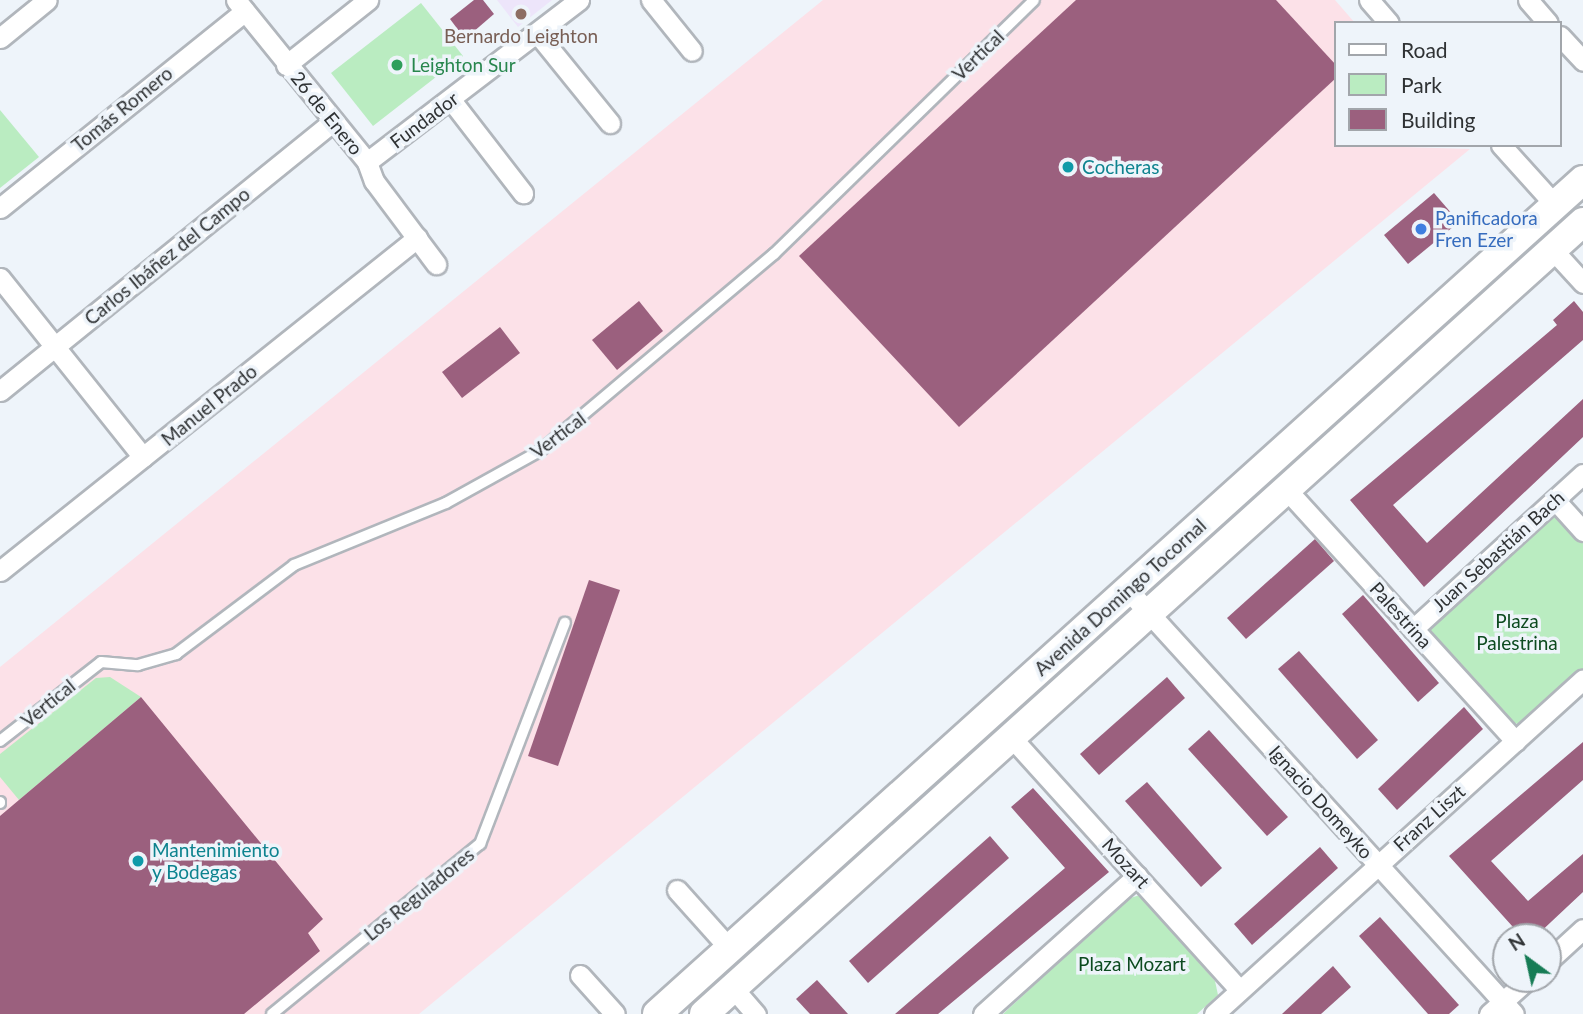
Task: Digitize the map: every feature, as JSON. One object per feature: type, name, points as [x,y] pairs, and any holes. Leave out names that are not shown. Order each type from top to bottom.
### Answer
[{"type":"main road","name":"Avenida Domingo Tocornal","points":[[657,1014],[1583,180]]},
{"type":"main road","name":"Avenida Domingo Tocornal","points":[[704,1014],[1583,222]]},
{"type":"street","points":[[0,38],[47,0]]},
{"type":"street","points":[[286,65],[368,0]]},
{"type":"street","name":"Fundador","points":[[367,162],[579,0]]},
{"type":"street","points":[[651,0],[692,51]]},
{"type":"street","points":[[1369,0],[1387,21]]},
{"type":"street","points":[[1528,0],[1546,21]]},
{"type":"street","name":"26 de Enero","points":[[240,6],[367,162],[374,181],[436,264]]},
{"type":"street","name":"Tomás Romero","points":[[0,208],[240,6]]},
{"type":"street","points":[[537,33],[610,123]]},
{"type":"street","points":[[1562,38],[1583,61]]},
{"type":"street","points":[[451,100],[523,193]]},
{"type":"street","name":"Carlos Ibáñez del Campo","points":[[0,391],[333,121]]},
{"type":"street","points":[[1502,147],[1555,205]]},
{"type":"street","name":"Manuel Prado","points":[[0,571],[417,238]]},
{"type":"street","points":[[1552,249],[1583,284]]},
{"type":"street","points":[[0,278],[143,457]]},
{"type":"street","name":"Juan Sebastián Bach","points":[[1413,629],[1583,474]]},
{"type":"street","name":"Palestrina","points":[[1286,489],[1515,741]]},
{"type":"street","points":[[1555,500],[1583,531]]},
{"type":"street","name":"Ignacio Domeyko","points":[[1128,590],[1378,865],[1502,1010]]},
{"type":"street","name":"Franz Liszt","points":[[1214,1014],[1583,679]]},
{"type":"street","name":"Mozart","points":[[1011,737],[1240,990]]},
{"type":"street","points":[[985,1013],[1137,876]]},
{"type":"street","points":[[677,890],[730,948]]},
{"type":"street","points":[[1562,948],[1583,929]]},
{"type":"street","points":[[580,975],[615,1014]]},
{"type":"street","points":[[733,988],[756,1014]]},
{"type":"street","points":[[1502,1010],[1516,993]]},
{"type":"lane","name":"Vertical","points":[[1,739],[101,662],[138,665],[176,654],[303,560],[446,503],[540,450],[774,254],[1034,0]]},
{"type":"lane","name":"Los Reguladores","points":[[272,1014],[480,844],[565,623]]},
{"type":"shaded area","name":"Bernardo Leighton","points":[[497,0],[552,0],[518,27]]},
{"type":"shaded area","points":[[823,0],[1335,0],[1353,21],[1334,21],[1334,147],[1470,149],[419,1014],[0,1014],[0,667]]},
{"type":"green space","name":"Leighton Sur","points":[[421,3],[463,56],[373,126],[331,73]]},
{"type":"green space","points":[[0,110],[39,157],[0,188]]},
{"type":"green space","name":"Plaza Palestrina","points":[[1550,514],[1562,517],[1583,540],[1583,671],[1522,725],[1510,722],[1427,630],[1430,620]]},
{"type":"green space","points":[[110,677],[141,697],[19,800],[0,777],[0,754],[96,678]]},
{"type":"green space","name":"Plaza Mozart","points":[[1140,895],[1215,981],[1218,995],[1197,1014],[1003,1014],[1127,899]]},
{"type":"building","points":[[474,0],[483,0],[494,14],[465,39],[450,19]]},
{"type":"building","name":"Cocheras","points":[[1076,0],[1276,0],[1334,63],[1334,80],[959,427],[799,256]]},
{"type":"building","name":"Panificadora Fren Ezer","points":[[1434,193],[1459,222],[1408,264],[1384,235]]},
{"type":"building","points":[[639,301],[663,331],[617,370],[592,340]]},
{"type":"building","points":[[1574,301],[1583,312],[1583,340],[1393,505],[1427,543],[1583,399],[1583,437],[1424,587],[1350,500],[1557,325],[1553,320]]},
{"type":"building","points":[[500,327],[520,353],[462,398],[442,372]]},
{"type":"building","points":[[1315,539],[1334,561],[1246,639],[1227,618]]},
{"type":"building","points":[[589,580],[620,590],[558,766],[528,756]]},
{"type":"building","points":[[1363,595],[1439,683],[1418,702],[1342,614]]},
{"type":"building","points":[[1299,651],[1378,740],[1357,759],[1278,669]]},
{"type":"building","points":[[1167,677],[1185,698],[1099,775],[1080,754]]},
{"type":"building","name":"Mantenimiento y Bodegas","points":[[141,697],[323,919],[308,933],[320,951],[244,1014],[0,1014],[0,816]]},
{"type":"building","points":[[1464,707],[1483,729],[1397,810],[1378,789]]},
{"type":"building","points":[[1209,730],[1288,817],[1267,836],[1188,749]]},
{"type":"building","points":[[1583,742],[1583,780],[1491,861],[1528,901],[1583,854],[1583,892],[1550,923],[1509,923],[1449,856]]},
{"type":"building","points":[[1147,782],[1222,868],[1201,887],[1125,801]]},
{"type":"building","points":[[1033,788],[1109,872],[938,1014],[895,1014],[1065,868],[1011,807]]},
{"type":"building","points":[[990,836],[1009,858],[868,983],[849,961]]},
{"type":"building","points":[[1320,847],[1338,868],[1252,945],[1234,924]]},
{"type":"building","points":[[1380,917],[1459,1005],[1449,1014],[1428,1014],[1359,936]]},
{"type":"building","points":[[1333,966],[1351,987],[1321,1014],[1282,1014]]},
{"type":"building","points":[[817,980],[848,1014],[810,1014],[796,999]]},
{"type":"place","name":"Bernardo Leighton","points":[[521,14]]},
{"type":"place","name":"Leighton Sur","points":[[397,65]]},
{"type":"place","name":"Cocheras","points":[[1068,167]]},
{"type":"place","name":"Panificadora Fren Ezer","points":[[1421,229]]},
{"type":"place","name":"Mantenimiento y Bodegas","points":[[138,861]]}]
